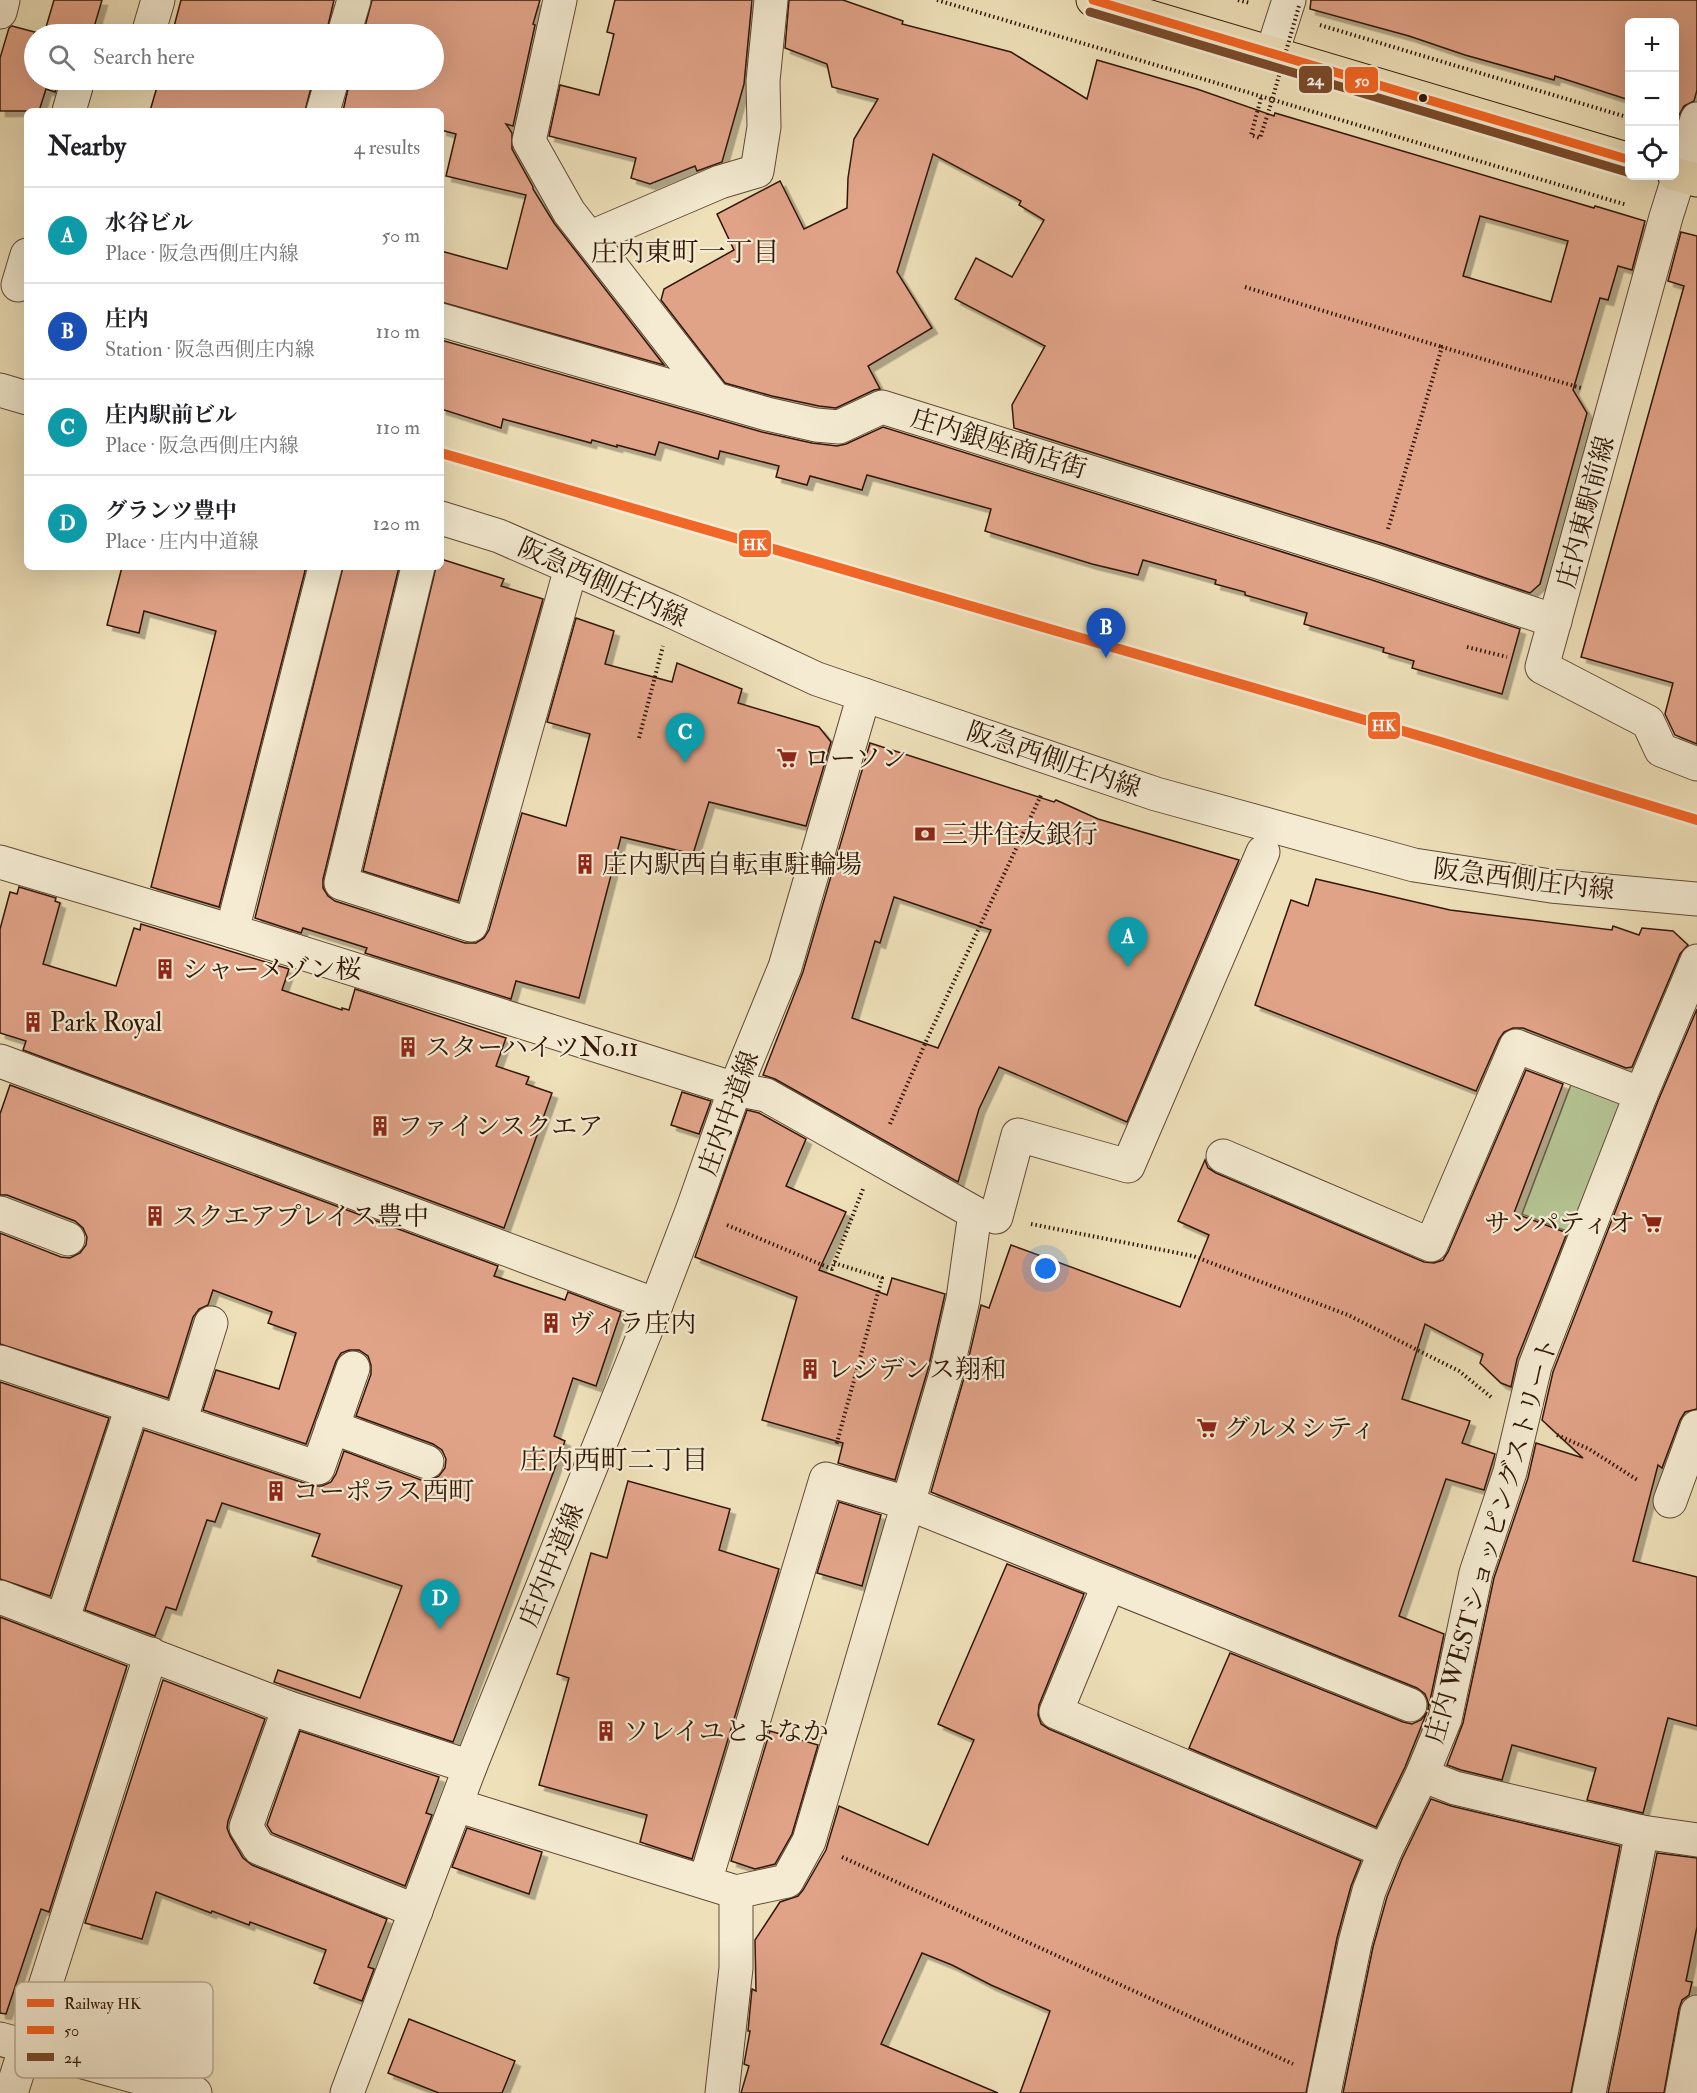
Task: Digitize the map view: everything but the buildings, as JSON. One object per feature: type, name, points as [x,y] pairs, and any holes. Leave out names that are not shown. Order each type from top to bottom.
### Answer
[{"type":"highway","points":[[1094,0],[1625,159]]},
{"type":"street","points":[[0,12],[3,0]]},
{"type":"street","points":[[151,24],[158,0]]},
{"type":"street","points":[[347,24],[354,0]]},
{"type":"street","points":[[560,0],[528,141],[569,212],[713,398]]},
{"type":"street","points":[[589,238],[720,182],[757,171],[764,127],[763,81],[771,0]]},
{"type":"street","points":[[1272,53],[1297,12]]},
{"type":"street","points":[[70,108],[75,90]]},
{"type":"street","points":[[324,108],[329,90]]},
{"type":"street","name":"庄内東駅前線","points":[[1697,119],[1684,176],[1666,217],[1542,667],[1648,722],[1661,750],[1697,764]]},
{"type":"street","name":"庄内銀座商店街","points":[[444,321],[806,423],[838,427],[882,407],[1378,562],[1555,621]]},
{"type":"street","points":[[0,390],[24,397]]},
{"type":"street","name":"阪急西側庄内線","points":[[444,519],[499,536],[671,611],[817,679],[1156,794],[1414,865],[1551,886],[1697,898]]},
{"type":"street","points":[[417,570],[341,884],[471,925],[571,568]]},
{"type":"street","points":[[232,932],[324,570]]},
{"type":"street","name":"庄内中道線","points":[[347,2093],[470,1767],[656,1305],[735,1089],[785,967],[864,695]]},
{"type":"street","points":[[456,1805],[736,1892],[787,1881],[808,1841],[835,1757],[946,1374],[963,1299],[996,1217],[1018,1135],[1128,1166],[1263,852]]},
{"type":"street","points":[[0,862],[735,1089],[766,1095],[876,1156],[996,1217]]},
{"type":"street","name":"庄内 WESTショッピングストリート","points":[[1326,2086],[1355,1943],[1369,1891],[1385,1851],[1431,1778],[1476,1573],[1510,1472],[1535,1366],[1641,1094],[1697,961]]},
{"type":"street","points":[[1223,1156],[1431,1245],[1516,1046],[1641,1094]]},
{"type":"street","points":[[0,1061],[656,1305]]},
{"type":"street","points":[[0,1214],[68,1239]]},
{"type":"street","points":[[180,1422],[211,1323]]},
{"type":"street","points":[[0,1362],[318,1468],[352,1368]]},
{"type":"street","points":[[63,1621],[132,1407]]},
{"type":"street","points":[[332,1427],[427,1462]]},
{"type":"street","points":[[1670,1501],[1697,1427]]},
{"type":"street","points":[[705,1882],[826,1479],[907,1503],[1410,1705]]},
{"type":"street","points":[[1109,1584],[1056,1712],[1385,1851]]},
{"type":"street","points":[[0,1597],[289,1708],[470,1767]]},
{"type":"street","points":[[35,1982],[151,1654]]},
{"type":"street","points":[[289,1708],[246,1827],[258,1848],[416,1911]]},
{"type":"street","points":[[1431,1778],[1455,1788],[1642,1832],[1697,1840]]},
{"type":"street","points":[[1589,2093],[1642,1832]]},
{"type":"street","points":[[722,2093],[736,1968],[736,1892]]},
{"type":"street","points":[[1683,2093],[1697,2012]]},
{"type":"street","points":[[10,2093],[13,2043]]},
{"type":"street","points":[[140,2078],[195,2093]]},
{"type":"path","points":[[937,0],[1627,205]]},
{"type":"path","points":[[1238,0],[1297,12],[1625,117]]},
{"type":"path","points":[[1261,97],[1251,135],[1260,138],[1297,12]]},
{"type":"path","points":[[1245,287],[1616,399]]},
{"type":"path","points":[[1378,562],[1442,346]]},
{"type":"path","points":[[639,738],[665,639]]},
{"type":"path","points":[[1467,646],[1512,658]]},
{"type":"path","points":[[692,1211],[832,1269],[876,1156],[928,1037],[1045,787]]},
{"type":"path","points":[[996,1217],[1193,1256],[1348,1315],[1459,1371],[1522,1420],[1589,1449],[1670,1501]]},
{"type":"path","points":[[826,1479],[882,1278],[834,1263]]},
{"type":"path","points":[[808,1841],[1326,2086]]},
{"type":"green space","points":[[1572,1082],[1627,1103],[1577,1235],[1522,1214]]},
{"type":"rail line","name":"HK","points":[[444,454],[1441,742],[1697,820]]},
{"type":"transit line","name":"50","points":[[1093,0],[1625,159]]},
{"type":"transit line","name":"24","points":[[1090,12],[1625,171]]},
{"type":"place","name":"庄内","points":[[1106,658]]},
{"type":"place","name":"ローソン","points":[[787,758]]},
{"type":"place","name":"庄内駅前ビル","points":[[685,763]]},
{"type":"place","name":"三井住友銀行","points":[[925,834]]},
{"type":"place","name":"庄内駅西自転車駐輪場","points":[[585,864]]},
{"type":"place","name":"水谷ビル","points":[[1128,967]]},
{"type":"place","name":"シャーメゾン桜","points":[[165,969]]},
{"type":"place","name":"Park Royal","points":[[33,1022]]},
{"type":"place","name":"スターハイツNo.11","points":[[408,1047]]},
{"type":"place","name":"ファインスクエア","points":[[380,1126]]},
{"type":"place","name":"スクエアプレイス豊中","points":[[155,1216]]},
{"type":"place","name":"サンパティオ","points":[[1652,1223]]},
{"type":"place","name":"ヴィラ庄内","points":[[551,1323]]},
{"type":"place","name":"レジデンス翔和","points":[[810,1369]]},
{"type":"place","name":"グルメシティ","points":[[1207,1428]]},
{"type":"place","name":"コーポラス西町","points":[[276,1491]]},
{"type":"place","name":"グランツ豊中","points":[[440,1629]]},
{"type":"place","name":"ソレイユとよなか","points":[[606,1731]]},
{"type":"district","name":"庄内東町一丁目","points":[[685,252]]},
{"type":"district","name":"庄内西町二丁目","points":[[614,1460]]}]
